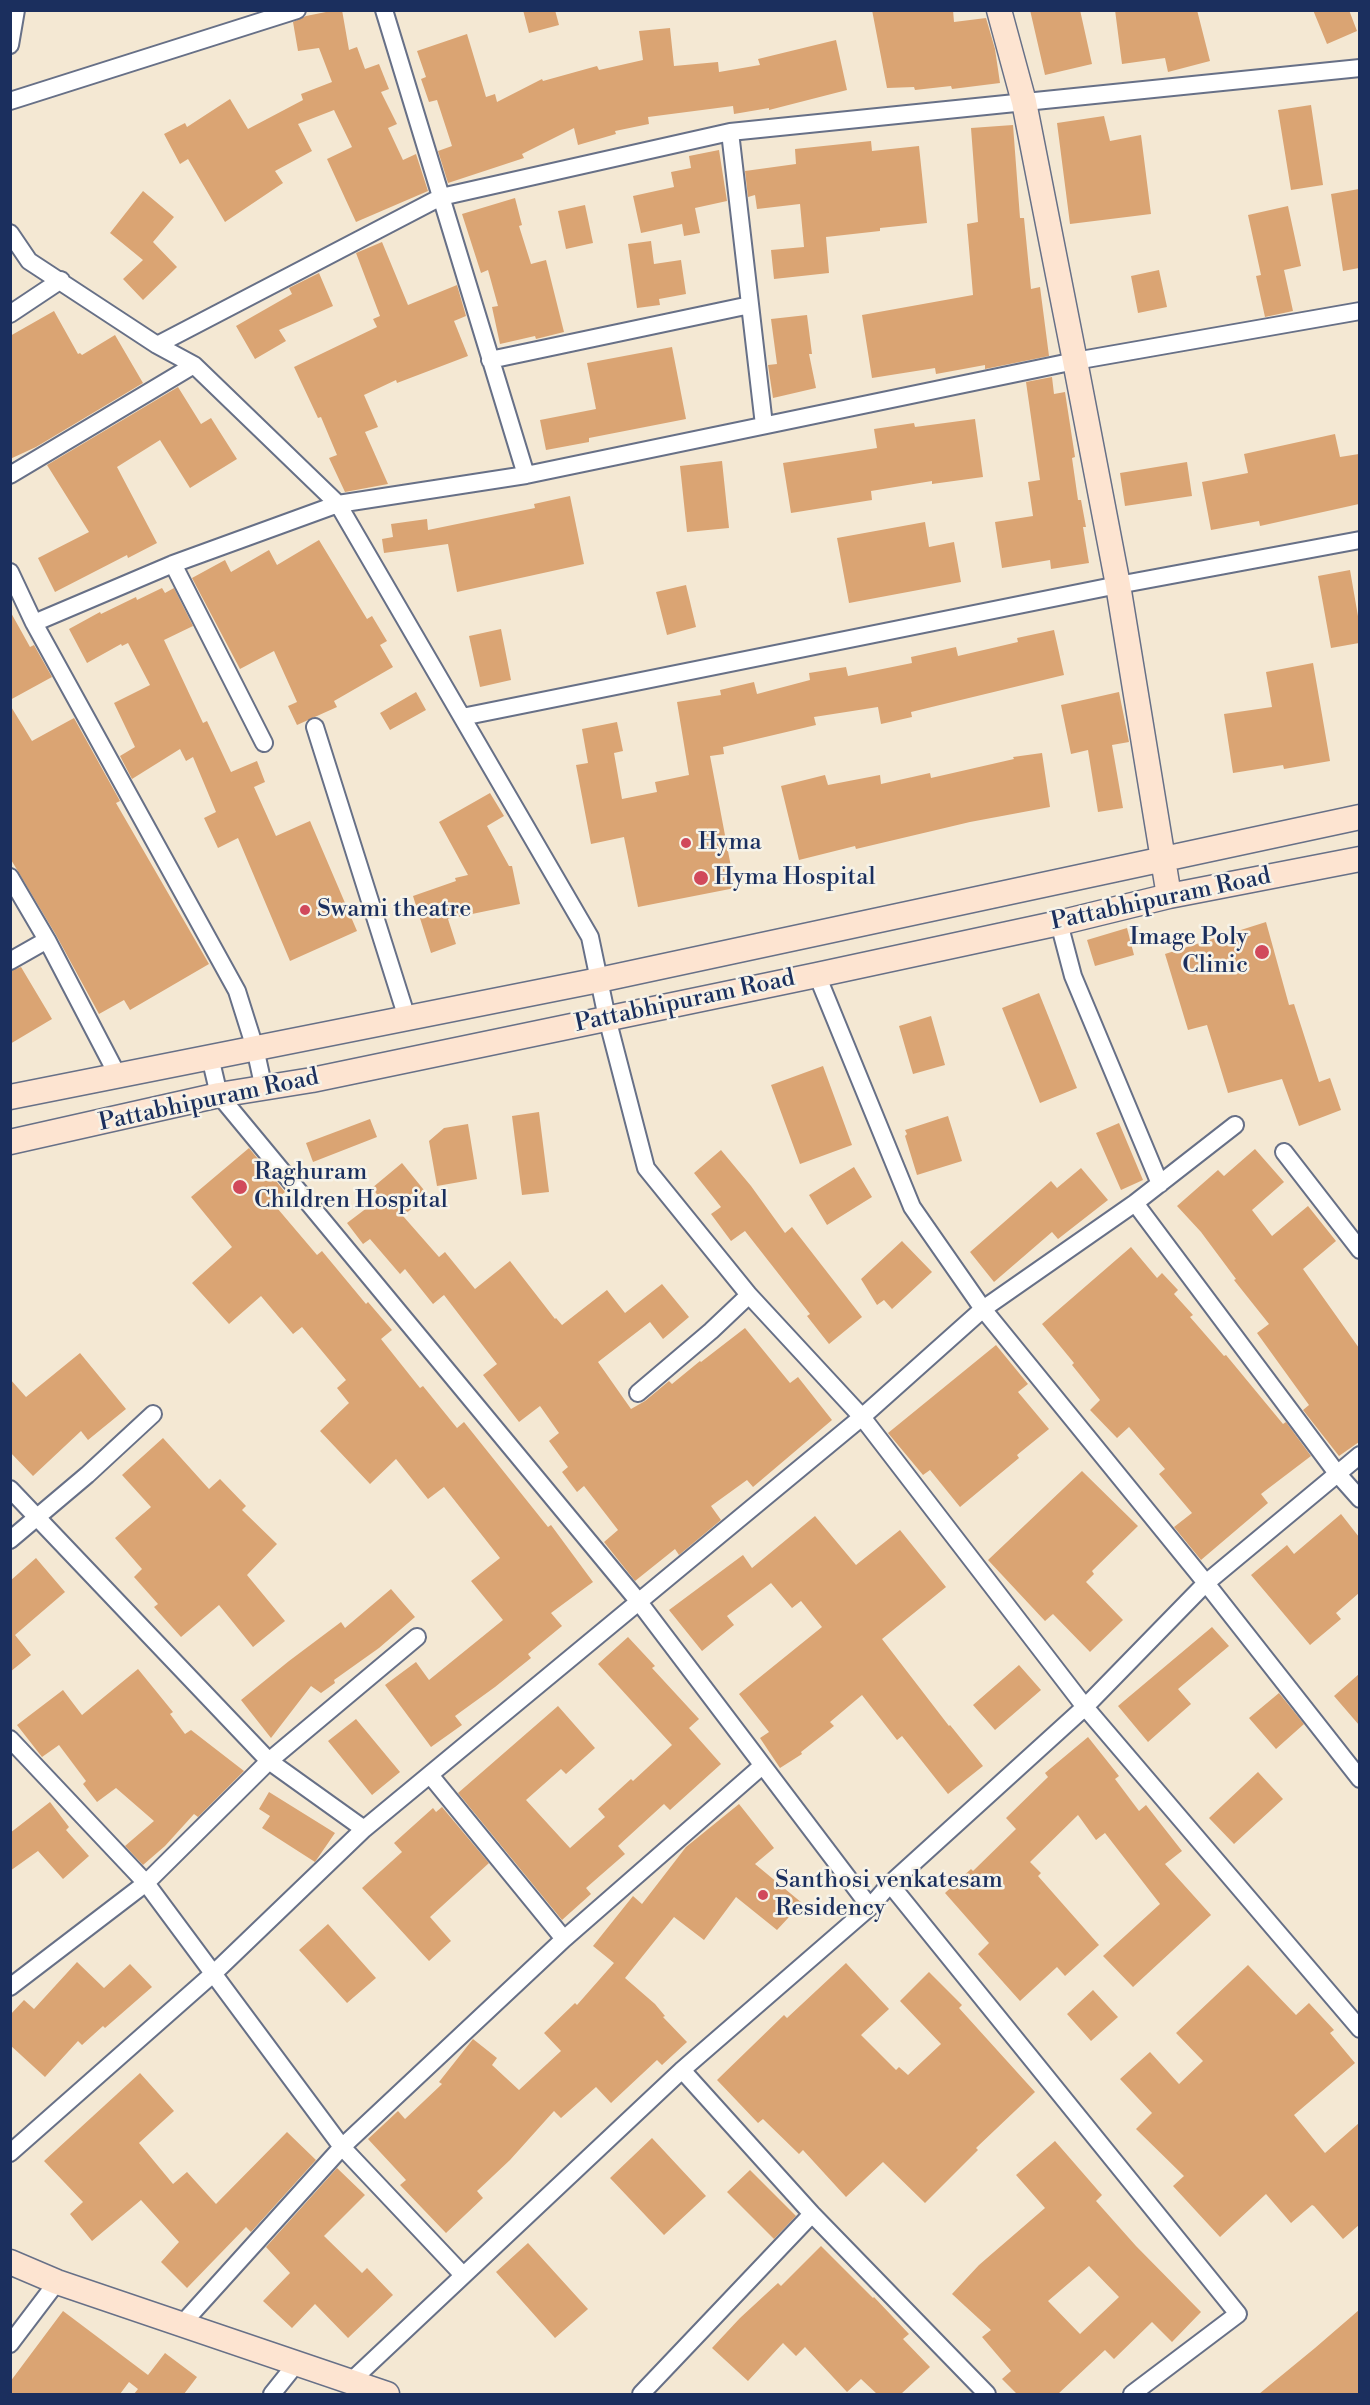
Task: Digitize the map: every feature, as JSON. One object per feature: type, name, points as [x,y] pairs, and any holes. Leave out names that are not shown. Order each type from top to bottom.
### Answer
[{"type":"street","points":[[10,45],[16,10]]},
{"type":"street","points":[[10,101],[297,10]]},
{"type":"street","points":[[384,10],[526,475]]},
{"type":"street","points":[[999,10],[1024,102],[1118,585],[1169,896]]},
{"type":"street","points":[[157,345],[441,197],[730,132],[1359,68]]},
{"type":"street","points":[[730,132],[764,425]]},
{"type":"street","points":[[10,233],[29,261],[62,280],[157,345],[194,365],[338,504],[590,937],[607,1018],[646,1168],[749,1295],[862,1417],[1085,1707],[1359,2029]]},
{"type":"street","points":[[10,314],[62,280]]},
{"type":"street","points":[[490,360],[750,305]]},
{"type":"street","points":[[34,623],[173,564],[338,504],[526,475],[1075,361],[1359,310]]},
{"type":"street","points":[[10,475],[194,365]]},
{"type":"street","points":[[462,717],[1118,585],[1359,540]]},
{"type":"street","points":[[173,564],[264,743]]},
{"type":"street","points":[[10,572],[34,623],[237,991],[255,1048],[264,1089]]},
{"type":"street","points":[[315,727],[407,1018]]},
{"type":"street","name":"Pattabhipuram Road","points":[[10,1097],[599,980],[1359,817]]},
{"type":"street","name":"Pattabhipuram Road","points":[[10,1142],[219,1095],[264,1089],[817,975],[1059,923],[1169,896],[1359,859]]},
{"type":"street","points":[[10,877],[47,940],[118,1076]]},
{"type":"street","points":[[1059,923],[1073,976],[1160,1184]]},
{"type":"street","points":[[10,961],[47,940]]},
{"type":"street","points":[[817,975],[912,1207],[982,1309],[1206,1583],[1359,1779]]},
{"type":"street","points":[[210,1057],[219,1095],[639,1602],[870,1907]]},
{"type":"street","points":[[10,2153],[214,1973],[364,1829],[862,1417],[982,1309],[1135,1203],[1234,1125]]},
{"type":"street","points":[[1284,1152],[1359,1250]]},
{"type":"street","points":[[1135,1203],[1336,1472],[1359,1499]]},
{"type":"street","points":[[638,1393],[711,1331],[749,1295]]},
{"type":"street","points":[[10,1540],[153,1414]]},
{"type":"street","points":[[350,2382],[682,2070],[870,1907],[891,1884],[1085,1707],[1206,1583],[1359,1455]]},
{"type":"street","points":[[10,1489],[269,1761],[364,1829]]},
{"type":"street","points":[[10,1987],[146,1883],[269,1761],[417,1637]]},
{"type":"street","points":[[10,1739],[146,1883],[342,2147],[463,2275]]},
{"type":"street","points":[[182,2324],[342,2147],[564,1938],[762,1766]]},
{"type":"street","points":[[430,1775],[564,1938]]},
{"type":"street","points":[[891,1884],[1238,2314],[1132,2394]]},
{"type":"street","points":[[682,2070],[813,2214],[987,2394]]},
{"type":"street","points":[[641,2394],[813,2214]]},
{"type":"street","points":[[10,2262],[57,2282],[387,2394]]},
{"type":"street","points":[[10,2344],[57,2282]]},
{"type":"street","points":[[272,2394],[296,2364]]},
{"type":"building","points":[[342,10],[349,50],[357,47],[365,69],[379,64],[389,89],[381,92],[397,124],[388,128],[403,160],[416,154],[428,191],[356,222],[327,159],[352,147],[334,110],[298,124],[312,151],[275,171],[283,183],[225,222],[188,159],[180,164],[164,134],[185,123],[187,127],[230,99],[248,129],[303,100],[301,94],[332,82],[319,48],[298,51],[293,22],[306,16]]},
{"type":"building","points":[[523,10],[555,10],[559,25],[529,33]]},
{"type":"building","points":[[872,10],[953,10],[954,22],[986,18],[995,49],[1000,83],[952,89],[951,86],[915,90],[914,87],[887,88]]},
{"type":"building","points":[[1030,10],[1080,10],[1092,64],[1045,75]]},
{"type":"building","points":[[1115,10],[1197,10],[1210,61],[1168,72],[1165,58],[1122,64]]},
{"type":"building","points":[[1313,10],[1349,10],[1357,31],[1327,44]]},
{"type":"building","points":[[670,28],[674,66],[718,62],[719,72],[760,65],[758,59],[836,40],[847,90],[769,110],[769,108],[734,114],[733,106],[648,117],[649,124],[615,131],[616,134],[578,145],[574,128],[522,154],[524,158],[448,183],[438,151],[452,146],[437,100],[429,102],[421,79],[426,77],[417,51],[467,34],[486,97],[495,94],[497,102],[542,79],[543,81],[597,66],[599,70],[643,60],[639,31]]},
{"type":"building","points":[[1311,105],[1323,185],[1291,190],[1278,110]]},
{"type":"building","points":[[1104,116],[1110,141],[1141,135],[1151,214],[1070,224],[1057,123]]},
{"type":"building","points":[[1013,125],[1020,218],[1024,218],[1031,289],[1040,287],[1049,356],[985,369],[985,365],[936,374],[935,368],[872,378],[862,315],[973,295],[967,224],[978,222],[971,128]]},
{"type":"building","points":[[871,141],[872,151],[919,146],[927,223],[826,237],[829,273],[774,279],[771,250],[804,247],[800,204],[757,209],[755,195],[748,197],[745,171],[796,164],[795,149]]},
{"type":"building","points":[[719,150],[727,201],[695,208],[700,233],[684,236],[682,224],[641,233],[633,196],[674,187],[671,172],[691,168],[689,156]]},
{"type":"building","points":[[1359,189],[1359,268],[1343,271],[1331,194]]},
{"type":"building","points":[[143,191],[174,217],[153,242],[177,267],[143,300],[123,279],[143,260],[110,233]]},
{"type":"building","points":[[515,198],[522,225],[519,226],[531,264],[546,260],[564,332],[500,344],[492,307],[498,306],[488,270],[481,273],[462,214]]},
{"type":"building","points":[[585,205],[593,243],[566,249],[558,211]]},
{"type":"building","points":[[1288,206],[1301,266],[1284,270],[1293,311],[1265,317],[1256,276],[1261,275],[1248,215]]},
{"type":"building","points":[[651,241],[654,264],[681,260],[686,294],[659,299],[660,305],[637,308],[628,244]]},
{"type":"building","points":[[382,242],[408,305],[457,285],[466,316],[454,321],[468,356],[397,383],[396,380],[364,395],[378,427],[365,432],[388,484],[345,492],[329,458],[337,455],[321,417],[318,418],[294,367],[377,327],[373,319],[380,316],[356,253]]},
{"type":"building","points":[[1159,270],[1167,307],[1138,313],[1131,276]]},
{"type":"building","points":[[319,273],[333,306],[279,330],[286,341],[255,359],[236,326],[292,294],[289,288]]},
{"type":"building","points":[[54,311],[78,354],[82,355],[115,335],[143,383],[36,447],[10,459],[10,336]]},
{"type":"building","points":[[807,315],[812,354],[809,354],[816,388],[773,398],[768,365],[777,364],[771,319]]},
{"type":"building","points":[[672,347],[686,419],[589,438],[589,442],[546,450],[540,420],[596,409],[587,363]]},
{"type":"building","points":[[1052,377],[1054,394],[1065,392],[1075,457],[1072,458],[1078,500],[1081,500],[1086,527],[1083,527],[1089,563],[1051,569],[1050,560],[1002,568],[995,522],[1033,516],[1028,482],[1040,480],[1026,382]]},
{"type":"building","points":[[178,387],[201,424],[211,418],[237,459],[190,488],[160,440],[117,467],[157,543],[128,558],[127,555],[55,592],[38,558],[89,532],[47,465]]},
{"type":"building","points":[[975,419],[983,477],[932,484],[932,481],[871,491],[872,500],[791,513],[783,463],[877,448],[874,429],[914,423],[915,427]]},
{"type":"building","points":[[1335,434],[1340,457],[1359,454],[1359,504],[1260,526],[1259,521],[1211,530],[1202,482],[1248,473],[1244,454]]},
{"type":"building","points":[[722,461],[729,528],[687,532],[680,466]]},
{"type":"building","points":[[1187,462],[1192,496],[1125,506],[1120,473]]},
{"type":"building","points":[[570,496],[584,564],[457,592],[448,544],[384,553],[382,539],[393,537],[391,524],[427,519],[428,530],[535,508],[534,504]]},
{"type":"building","points":[[925,522],[929,547],[954,542],[961,582],[849,603],[837,538]]},
{"type":"building","points":[[319,540],[367,619],[372,616],[387,641],[380,645],[393,667],[334,701],[337,707],[297,725],[288,706],[297,702],[274,651],[240,669],[192,578],[225,560],[231,572],[269,550],[277,565]]},
{"type":"building","points":[[1350,570],[1359,622],[1359,643],[1331,648],[1318,576]]},
{"type":"building","points":[[686,585],[696,627],[667,635],[656,592]]},
{"type":"building","points":[[162,588],[165,593],[174,588],[193,626],[164,640],[203,723],[207,721],[231,772],[257,761],[265,782],[254,787],[276,836],[310,821],[357,931],[290,961],[238,838],[218,848],[204,818],[216,812],[193,757],[186,761],[180,749],[132,779],[120,756],[135,747],[114,703],[150,685],[128,643],[122,646],[121,644],[87,663],[69,629],[100,612],[101,614],[136,597],[137,600]]},
{"type":"building","points":[[10,611],[30,647],[34,645],[52,677],[10,700]]},
{"type":"building","points":[[501,629],[511,680],[480,687],[469,636]]},
{"type":"building","points":[[1054,630],[1064,675],[911,712],[912,717],[881,724],[878,707],[814,717],[816,725],[723,747],[724,754],[710,756],[735,888],[638,907],[624,837],[591,844],[576,765],[588,763],[582,729],[617,722],[623,751],[614,753],[622,799],[657,792],[655,782],[689,775],[677,702],[721,695],[720,690],[754,682],[757,694],[810,680],[809,673],[846,667],[848,676],[912,663],[911,657],[956,647],[958,656],[1018,642],[1017,638]]},
{"type":"building","points":[[1313,663],[1330,761],[1284,769],[1283,765],[1233,773],[1224,714],[1272,707],[1266,672]]},
{"type":"building","points":[[416,692],[426,710],[390,730],[380,713]]},
{"type":"building","points":[[1119,692],[1129,742],[1112,745],[1123,808],[1098,812],[1088,750],[1071,754],[1061,705]]},
{"type":"building","points":[[10,705],[32,741],[74,718],[120,801],[116,803],[209,964],[130,1010],[124,1000],[99,1014],[10,858]]},
{"type":"building","points":[[1042,753],[1050,807],[970,822],[856,849],[855,846],[799,860],[781,786],[825,775],[828,785],[880,775],[881,784],[930,773],[931,778],[1014,759],[1013,757]]},
{"type":"building","points":[[490,793],[504,816],[487,826],[509,866],[512,866],[520,904],[448,919],[456,944],[431,953],[413,896],[456,881],[455,878],[468,875],[439,822]]},
{"type":"building","points":[[1266,922],[1289,1005],[1294,1004],[1319,1082],[1330,1078],[1341,1110],[1299,1126],[1282,1079],[1228,1093],[1207,1025],[1188,1030],[1165,954]]},
{"type":"building","points":[[1127,928],[1134,955],[1095,966],[1087,940]]},
{"type":"building","points":[[21,967],[52,1019],[10,1044],[10,971]]},
{"type":"building","points":[[1039,993],[1077,1088],[1040,1103],[1002,1008]]},
{"type":"building","points":[[931,1016],[945,1065],[913,1074],[899,1026]]},
{"type":"building","points":[[823,1066],[852,1145],[800,1164],[771,1085]]},
{"type":"building","points":[[539,1112],[549,1192],[522,1195],[512,1116]]},
{"type":"building","points":[[948,1116],[962,1161],[917,1175],[905,1130]]},
{"type":"building","points":[[370,1119],[377,1137],[313,1162],[306,1143]]},
{"type":"building","points":[[1119,1123],[1143,1180],[1121,1190],[1096,1133]]},
{"type":"building","points":[[468,1124],[477,1179],[437,1186],[429,1141],[444,1128]]},
{"type":"building","points":[[249,1148],[285,1192],[272,1202],[317,1255],[322,1251],[366,1304],[368,1302],[392,1330],[381,1339],[420,1388],[423,1386],[457,1428],[464,1422],[548,1527],[551,1525],[593,1582],[551,1613],[562,1626],[528,1654],[531,1658],[455,1716],[462,1725],[431,1747],[385,1685],[416,1662],[429,1680],[503,1620],[471,1581],[500,1558],[444,1487],[428,1499],[396,1459],[370,1484],[320,1431],[349,1403],[337,1388],[346,1380],[302,1327],[293,1334],[261,1296],[229,1324],[192,1283],[232,1247],[191,1197]]},
{"type":"building","points":[[1255,1149],[1284,1182],[1252,1210],[1272,1236],[1308,1206],[1336,1241],[1303,1269],[1359,1348],[1359,1442],[1339,1456],[1303,1410],[1309,1405],[1257,1333],[1269,1324],[1234,1280],[1236,1279],[1201,1232],[1177,1206],[1218,1170],[1224,1176]]},
{"type":"building","points":[[721,1150],[785,1233],[792,1227],[862,1317],[829,1344],[807,1316],[810,1314],[745,1231],[731,1241],[711,1214],[721,1207],[694,1173]]},
{"type":"building","points":[[402,1163],[428,1195],[403,1216],[439,1257],[445,1252],[475,1289],[510,1261],[562,1325],[607,1290],[625,1313],[662,1284],[689,1317],[663,1339],[650,1322],[598,1362],[631,1409],[645,1401],[669,1381],[672,1384],[745,1328],[790,1383],[798,1377],[832,1420],[753,1487],[747,1480],[711,1506],[721,1520],[679,1555],[675,1549],[635,1581],[604,1542],[618,1530],[584,1486],[577,1492],[562,1472],[568,1467],[549,1441],[559,1433],[540,1406],[519,1422],[483,1375],[497,1364],[444,1295],[433,1304],[405,1269],[400,1274],[370,1239],[363,1244],[347,1223],[380,1198],[372,1188]]},
{"type":"building","points":[[854,1167],[872,1197],[827,1225],[809,1195]]},
{"type":"building","points":[[1081,1168],[1108,1200],[1058,1239],[1052,1232],[994,1282],[970,1252],[1051,1181],[1057,1188]]},
{"type":"building","points":[[902,1241],[932,1272],[892,1309],[884,1300],[877,1305],[861,1279]]},
{"type":"building","points":[[1131,1247],[1157,1278],[1162,1273],[1178,1290],[1174,1294],[1193,1315],[1190,1317],[1224,1356],[1226,1355],[1283,1424],[1286,1422],[1311,1456],[1261,1494],[1268,1503],[1201,1560],[1174,1527],[1192,1513],[1159,1474],[1165,1469],[1129,1427],[1117,1438],[1090,1410],[1100,1400],[1042,1324]]},
{"type":"building","points":[[996,1345],[1028,1384],[1018,1392],[1049,1429],[1017,1455],[1019,1458],[960,1507],[930,1470],[923,1475],[888,1433]]},
{"type":"building","points":[[80,1353],[126,1409],[88,1440],[81,1431],[33,1476],[10,1452],[10,1379],[26,1397]]},
{"type":"building","points":[[163,1438],[209,1489],[220,1479],[246,1506],[242,1510],[277,1544],[247,1575],[285,1621],[253,1647],[219,1605],[181,1637],[154,1607],[158,1604],[134,1577],[142,1569],[115,1538],[151,1507],[122,1475]]},
{"type":"building","points":[[1082,1471],[1138,1526],[1092,1571],[1094,1574],[1086,1582],[1123,1620],[1090,1652],[1053,1614],[1045,1621],[988,1560]]},
{"type":"building","points":[[1341,1514],[1359,1537],[1359,1593],[1336,1613],[1341,1619],[1310,1645],[1251,1575],[1287,1545],[1294,1554]]},
{"type":"building","points":[[815,1516],[856,1565],[900,1530],[946,1587],[882,1639],[983,1766],[948,1794],[902,1736],[897,1740],[862,1695],[830,1722],[834,1726],[801,1752],[802,1754],[780,1768],[760,1738],[769,1732],[739,1694],[822,1627],[801,1601],[792,1608],[771,1583],[727,1616],[734,1625],[702,1651],[669,1610],[743,1555],[752,1568]]},
{"type":"building","points":[[36,1558],[65,1592],[15,1635],[31,1655],[10,1672],[10,1581]]},
{"type":"building","points":[[391,1589],[415,1617],[379,1648],[334,1680],[335,1683],[321,1693],[311,1686],[271,1738],[241,1700],[341,1622],[345,1628]]},
{"type":"building","points":[[1212,1627],[1229,1646],[1178,1689],[1191,1704],[1148,1742],[1118,1706]]},
{"type":"building","points":[[628,1637],[655,1666],[652,1668],[699,1719],[689,1728],[721,1764],[670,1810],[664,1804],[618,1846],[625,1854],[586,1888],[591,1894],[562,1920],[458,1793],[558,1706],[595,1748],[566,1774],[561,1769],[526,1800],[570,1848],[605,1817],[598,1809],[672,1745],[598,1664]]},
{"type":"building","points":[[1019,1665],[1041,1690],[995,1730],[973,1705]]},
{"type":"building","points":[[138,1669],[173,1712],[170,1714],[185,1734],[191,1730],[244,1771],[198,1817],[194,1814],[165,1846],[143,1865],[125,1846],[154,1821],[116,1788],[97,1802],[83,1784],[86,1781],[59,1745],[42,1757],[17,1725],[63,1690],[82,1715]]},
{"type":"building","points":[[1359,1674],[1359,1725],[1334,1696]]},
{"type":"building","points":[[1279,1693],[1304,1724],[1276,1749],[1249,1718]]},
{"type":"building","points":[[356,1719],[400,1772],[372,1795],[328,1741]]},
{"type":"building","points":[[1088,1737],[1119,1776],[1115,1779],[1139,1811],[1146,1805],[1182,1851],[1165,1864],[1211,1915],[1133,1987],[1103,1956],[1160,1904],[1105,1833],[1096,1840],[1078,1815],[1030,1862],[1041,1873],[1038,1876],[1099,1945],[1065,1976],[1057,1967],[1020,2001],[978,1954],[989,1943],[945,1893],[971,1869],[973,1871],[1016,1829],[1006,1818],[1048,1777],[1045,1773]]},
{"type":"building","points":[[1258,1772],[1283,1799],[1234,1844],[1209,1818]]},
{"type":"building","points":[[269,1792],[335,1833],[315,1862],[262,1828],[270,1816],[259,1809]]},
{"type":"building","points":[[50,1802],[69,1827],[66,1830],[89,1856],[63,1879],[38,1851],[10,1871],[10,1833]]},
{"type":"building","points":[[739,1804],[774,1848],[755,1864],[802,1903],[777,1930],[736,1897],[704,1940],[674,1917],[625,1978],[655,2004],[665,2016],[663,2017],[687,2042],[662,2065],[657,2060],[611,2103],[596,2087],[561,2118],[554,2111],[510,2160],[477,2191],[483,2198],[446,2233],[400,2185],[406,2180],[368,2139],[398,2111],[405,2119],[442,2084],[439,2082],[473,2039],[497,2058],[492,2065],[519,2090],[561,2051],[544,2033],[575,2003],[577,2005],[614,1963],[593,1946],[633,1896],[642,1904],[686,1847]]},
{"type":"building","points":[[442,1807],[489,1863],[430,1917],[451,1941],[429,1961],[362,1888],[402,1852],[394,1843],[433,1808],[436,1812]]},
{"type":"building","points":[[328,1924],[376,1978],[347,2003],[299,1950]]},
{"type":"building","points":[[77,1962],[104,1988],[130,1964],[152,1987],[82,2045],[78,2041],[45,2077],[10,2045],[10,2015],[24,2000],[34,2009]]},
{"type":"building","points":[[846,1963],[889,2009],[861,2035],[896,2070],[899,2067],[908,2075],[941,2044],[900,2001],[929,1972],[962,2005],[959,2008],[1035,2092],[976,2148],[978,2150],[925,2203],[883,2162],[846,2197],[803,2150],[799,2154],[763,2119],[758,2123],[717,2080],[784,2015],[787,2018]]},
{"type":"building","points":[[1248,1965],[1296,2015],[1309,2003],[1334,2030],[1330,2033],[1355,2063],[1294,2115],[1325,2153],[1359,2123],[1359,2225],[1343,2239],[1314,2206],[1312,2205],[1291,2223],[1266,2194],[1220,2237],[1173,2186],[1184,2176],[1136,2129],[1152,2113],[1120,2079],[1150,2052],[1179,2084],[1203,2061],[1176,2033]]},
{"type":"building","points":[[1093,1990],[1118,2017],[1091,2041],[1067,2014]]},
{"type":"building","points":[[140,2073],[174,2111],[139,2143],[173,2184],[187,2172],[216,2204],[287,2132],[316,2160],[251,2232],[246,2227],[187,2288],[161,2262],[179,2242],[141,2200],[92,2241],[70,2214],[83,2202],[44,2161]]},
{"type":"building","points":[[652,2138],[706,2196],[664,2235],[610,2178]]},
{"type":"building","points":[[1055,2141],[1102,2195],[1096,2201],[1136,2246],[1201,2312],[1172,2342],[1152,2322],[1114,2359],[1105,2350],[1058,2394],[1017,2394],[1002,2379],[1011,2371],[982,2337],[991,2330],[952,2294],[979,2265],[1045,2208],[1016,2175]],"holes":[[[1089,2266],[1119,2297],[1080,2334],[1048,2301]]]},
{"type":"building","points":[[337,2168],[365,2195],[324,2236],[362,2273],[367,2268],[393,2295],[348,2338],[315,2304],[292,2328],[263,2301],[290,2273],[266,2247]]},
{"type":"building","points":[[750,2170],[796,2216],[774,2239],[727,2192]]},
{"type":"building","points":[[528,2243],[588,2309],[555,2338],[496,2272]]},
{"type":"building","points":[[821,2246],[909,2334],[903,2339],[930,2367],[901,2394],[877,2394],[861,2379],[847,2392],[805,2347],[796,2356],[783,2343],[748,2381],[712,2348],[740,2318],[778,2283],[781,2286]]},
{"type":"building","points":[[1359,2310],[1359,2394],[1259,2394],[1315,2348]]},
{"type":"building","points":[[63,2311],[148,2375],[165,2353],[197,2377],[184,2394],[134,2394],[138,2389],[129,2382],[120,2394],[10,2394],[10,2382]]},
{"type":"place","name":"Hyma","points":[[686,843]]},
{"type":"place","name":"Hyma Hospital","points":[[701,878]]},
{"type":"place","name":"Swami theatre","points":[[305,910]]},
{"type":"place","name":"Image Poly Clinic","points":[[1262,952]]},
{"type":"place","name":"Raghuram Children Hospital","points":[[240,1187]]},
{"type":"place","name":"Santhosi venkatesam Residency","points":[[763,1895]]}]
